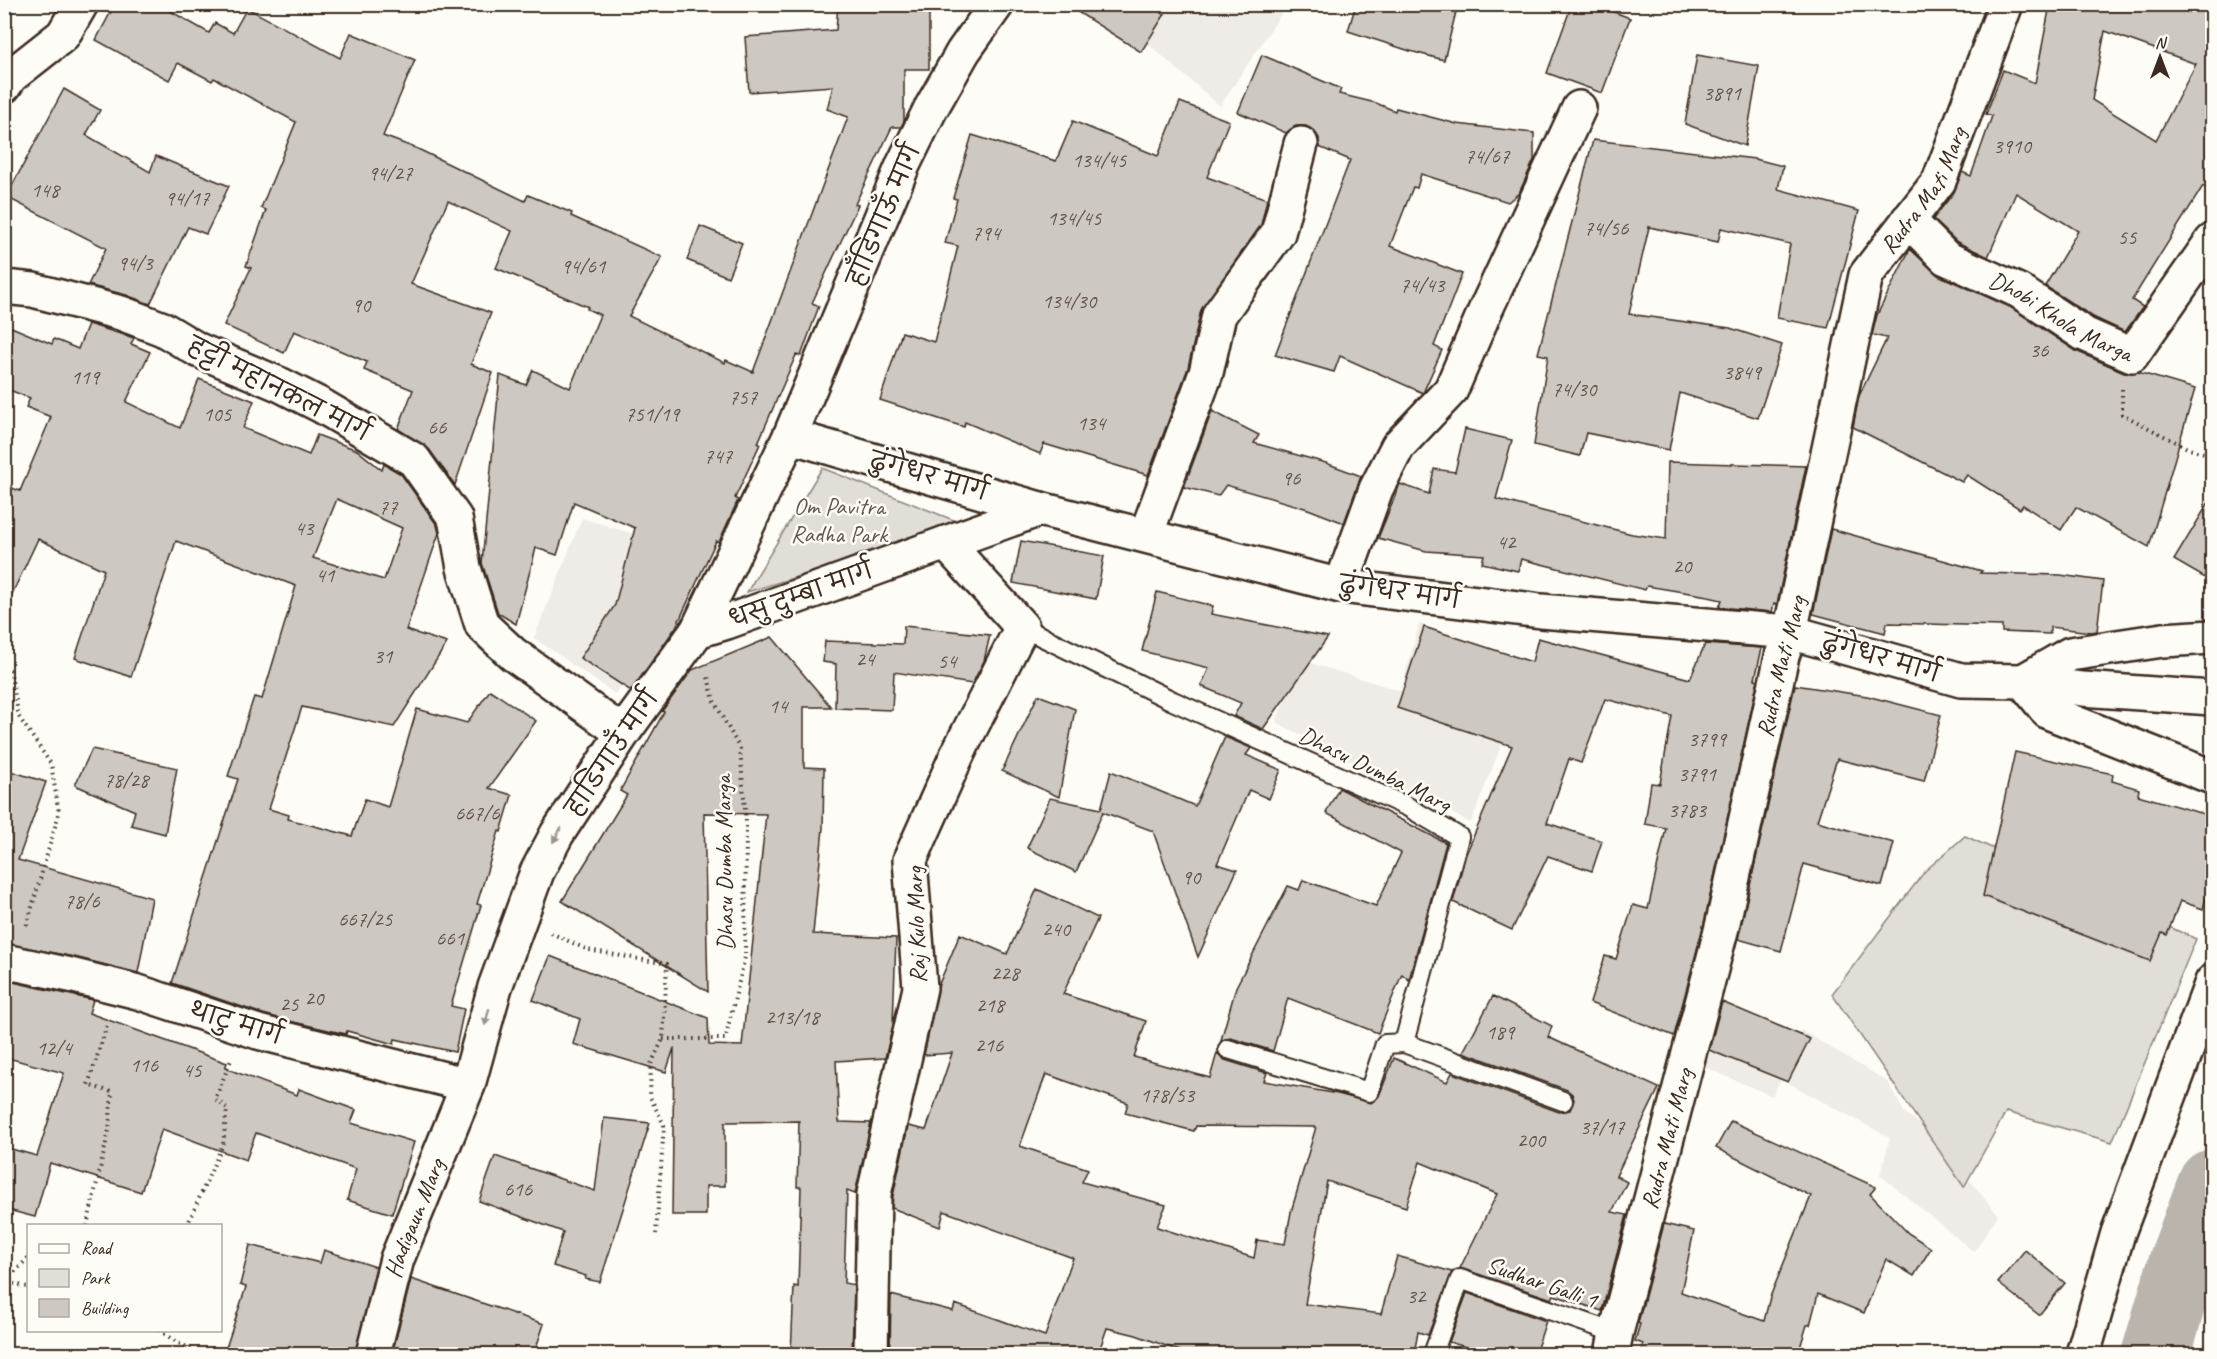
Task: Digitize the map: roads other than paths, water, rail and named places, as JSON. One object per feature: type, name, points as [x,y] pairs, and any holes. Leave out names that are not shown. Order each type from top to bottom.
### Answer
[{"type":"street","points":[[4,86],[11,76],[63,35],[81,4]]},
{"type":"street","name":"हाँडिगाऊँ मार्ग","points":[[790,436],[903,165],[930,110],[963,52],[997,4]]},
{"type":"street","name":"Rudra Mati Marg","points":[[1614,1344],[1722,927],[1782,656],[1790,632],[1866,275],[1939,181],[2006,4]]},
{"type":"street","points":[[1341,586],[1376,489],[1398,446],[1451,390],[1579,108]]},
{"type":"street","points":[[1146,535],[1206,373],[1219,315],[1278,233],[1301,144]]},
{"type":"street","name":"Dhobi Khola Marga","points":[[1908,220],[1946,258],[2019,291],[2084,334],[2132,355],[2212,241]]},
{"type":"street","name":"हट्टी महानकल मार्ग","points":[[4,287],[33,290],[121,313],[163,329],[198,350],[281,385],[322,406],[414,460],[455,518],[464,568],[482,625],[513,654],[623,733]]},
{"type":"street","name":"ढुंगेधर मार्ग","points":[[790,436],[1040,508],[1341,586],[1541,611],[1790,632],[1961,680],[2023,681],[2082,689],[2212,698]]},
{"type":"street","name":"हाडिगाउँ मार्ग","points":[[468,1085],[495,987],[537,872],[557,834],[623,733],[697,631],[790,436]]},
{"type":"street","name":"धसु दुम्बा मार्ग","points":[[697,631],[1040,508]]},
{"type":"street","points":[[946,543],[1022,627]]},
{"type":"street","name":"Raj Kulo Marg","points":[[871,1354],[874,1194],[920,988],[910,860],[958,753],[1022,627]]},
{"type":"street","points":[[2212,637],[2163,640],[2070,654],[2023,681],[2048,712],[2212,777]]},
{"type":"street","name":"थाटु मार्ग","points":[[10,962],[138,992],[258,1032],[468,1085]]},
{"type":"street","points":[[2083,1354],[2118,1233],[2212,981]]},
{"type":"street","name":"Hadigaun Marg","points":[[373,1354],[397,1260],[468,1085]]},
{"type":"lane","name":"Dhasu Dumba Marg","points":[[1022,627],[1173,701],[1408,807],[1459,837],[1404,1043]]},
{"type":"lane","points":[[1228,1050],[1369,1092],[1385,1044],[1404,1043],[1563,1101]]},
{"type":"lane","name":"Sudhar Galli 1","points":[[1433,1354],[1460,1279],[1614,1344]]},
{"type":"waterway","points":[[2156,1354],[2184,1259],[2212,1184]]},
{"type":"park label","name":"Om Pavitra Radha Park","points":[[839,520]]}]
